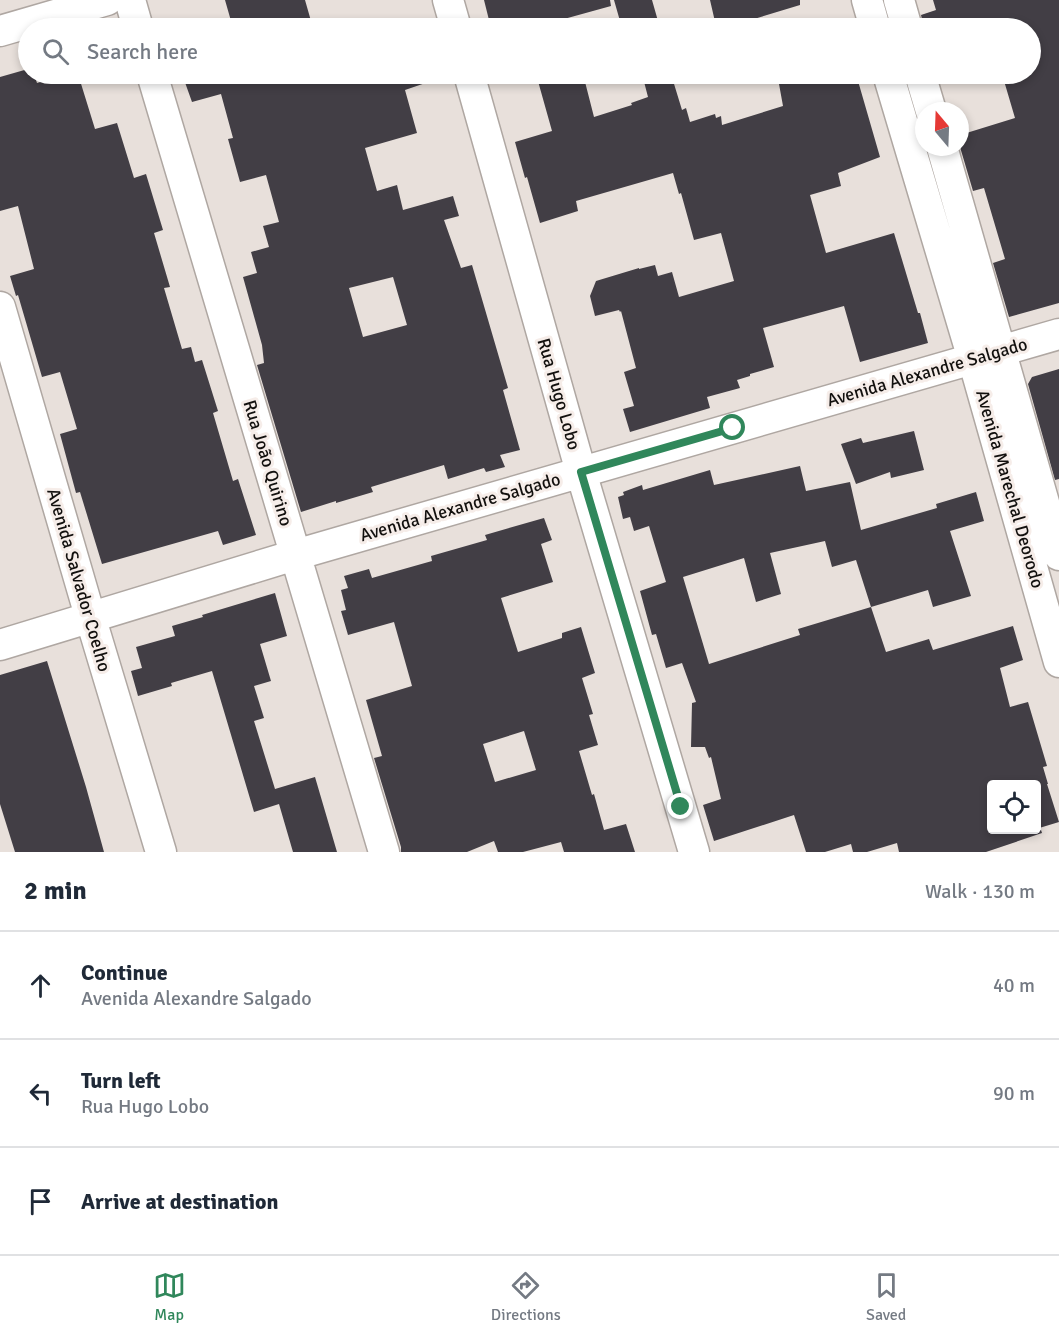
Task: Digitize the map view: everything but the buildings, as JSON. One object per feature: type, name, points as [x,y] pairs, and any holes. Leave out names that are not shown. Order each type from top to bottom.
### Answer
[{"type":"street","points":[[45,18],[107,0]]},
{"type":"street","points":[[130,0],[135,18]]},
{"type":"street","points":[[448,0],[453,18]]},
{"type":"street","points":[[867,0],[872,18]]},
{"type":"street","points":[[899,0],[905,18]]},
{"type":"street","points":[[0,31],[18,26]]},
{"type":"street","name":"Rua João Quirino","points":[[155,84],[384,852]]},
{"type":"street","name":"Rua Hugo Lobo","points":[[472,84],[581,472],[694,852]]},
{"type":"street","name":"Avenida Marechal Deorodo","points":[[892,84],[1059,555]]},
{"type":"street","points":[[923,84],[928,102]]},
{"type":"street","name":"Avenida Marechal Deorodo","points":[[944,156],[987,355],[1059,662]]},
{"type":"street","name":"Avenida Salvador Coelho","points":[[0,307],[161,852]]},
{"type":"street","name":"Avenida Alexandre Salgado","points":[[0,645],[295,555],[1059,334]]},
{"type":"route","points":[[681,807],[581,472],[733,428]]}]
